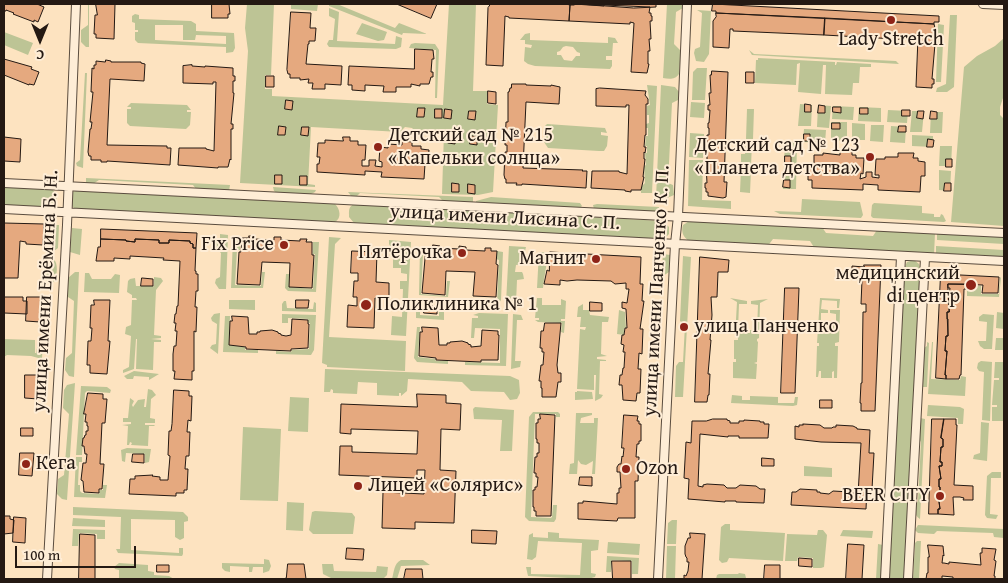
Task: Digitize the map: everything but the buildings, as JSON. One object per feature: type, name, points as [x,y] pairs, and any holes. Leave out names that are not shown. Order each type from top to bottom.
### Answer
[{"type":"street","name":"улица имени Ерёмина Б. Н.","points":[[47,579],[76,4]]},
{"type":"street","name":"улица имени Панченко К. П.","points":[[658,579],[678,216],[687,4]]},
{"type":"street","points":[[983,4],[1004,5]]},
{"type":"street","name":"улица имени Лисина С. П.","points":[[4,182],[660,217],[678,216],[1004,233]]},
{"type":"street","name":"улица имени Лисина С. П.","points":[[4,209],[1004,261]]},
{"type":"street","points":[[885,579],[901,256]]},
{"type":"street","points":[[908,579],[925,258]]},
{"type":"green space","points":[[88,4],[89,47],[86,47],[81,42],[81,30],[88,25]]},
{"type":"green space","points":[[247,4],[274,4],[271,75],[265,75],[265,89],[272,89],[272,96],[443,105],[449,4],[476,4],[473,91],[487,91],[487,104],[498,105],[493,192],[478,195],[442,194],[444,132],[447,131],[440,130],[440,134],[417,133],[412,128],[405,127],[400,132],[311,127],[308,184],[315,185],[315,187],[240,183],[248,51],[245,28]]},
{"type":"green space","points":[[291,4],[318,4],[317,11],[291,9]]},
{"type":"green space","points":[[329,4],[337,4],[395,28],[399,23],[427,34],[403,33],[402,35],[329,6]]},
{"type":"green space","points":[[667,4],[683,4],[683,8],[676,12],[674,44],[681,51],[679,74],[670,79],[663,78]]},
{"type":"green space","points":[[329,8],[339,12],[337,41],[395,44],[396,36],[402,38],[401,47],[396,49],[329,47],[327,44],[329,40],[333,40],[335,19],[329,16]]},
{"type":"green space","points":[[697,10],[711,11],[709,54],[704,62],[696,61],[694,53],[695,49],[700,47],[702,13]]},
{"type":"green space","points":[[135,14],[139,15],[139,19],[191,21],[196,24],[196,31],[234,33],[235,48],[233,52],[226,53],[226,47],[138,43],[135,40],[135,32],[138,32],[138,30],[135,30],[132,16]],"holes":[[[155,25],[183,25],[183,40],[195,40],[196,35],[226,36],[226,44],[155,40]]]},
{"type":"green space","points":[[950,15],[957,15],[954,87],[947,92],[936,92],[937,88],[946,84]]},
{"type":"green space","points":[[362,23],[387,32],[384,40],[378,41],[356,34]]},
{"type":"green space","points":[[938,24],[944,25],[941,82],[936,82]]},
{"type":"green space","points":[[4,32],[33,43],[28,55],[4,45]]},
{"type":"green space","points":[[530,33],[530,40],[608,43],[608,37],[615,38],[618,43],[613,43],[612,56],[606,56],[606,60],[612,60],[610,69],[535,66],[524,61],[525,47],[531,48],[532,45],[525,44],[525,40],[520,40],[525,34]],"holes":[[[563,47],[573,47],[580,53],[580,56],[576,56],[572,61],[564,60],[561,55],[557,55],[557,52]]]},
{"type":"green space","points":[[1004,38],[1004,95],[1000,107],[1000,115],[1004,119],[1004,226],[951,222],[964,67]]},
{"type":"green space","points":[[411,44],[435,44],[439,50],[437,98],[435,98],[436,50],[409,48]]},
{"type":"green space","points":[[749,50],[754,54],[896,61],[899,64],[752,55]]},
{"type":"green space","points":[[758,58],[835,62],[835,65],[837,62],[871,64],[871,67],[860,67],[859,83],[853,83],[852,95],[825,94],[826,65],[823,65],[821,94],[798,92],[800,63],[797,64],[796,85],[755,83],[756,60]]},
{"type":"green space","points":[[697,68],[707,68],[705,100],[692,100],[693,72]]},
{"type":"green space","points":[[85,73],[87,73],[83,168],[77,166],[76,163],[80,160]]},
{"type":"green space","points":[[647,85],[657,86],[652,193],[641,193],[641,187],[645,183],[644,166],[646,165],[645,153],[647,153],[647,146],[645,146],[646,136],[648,136],[646,124],[649,123],[647,106],[650,105]]},
{"type":"green space","points":[[661,85],[675,87],[679,92],[678,100],[672,103],[668,183],[673,185],[674,195],[667,198],[656,198]]},
{"type":"green space","points":[[691,102],[705,103],[704,118],[690,117]]},
{"type":"green space","points":[[131,103],[187,105],[191,110],[187,110],[187,112],[191,112],[190,125],[186,129],[130,126],[127,123],[127,109],[131,109],[131,107],[127,107]]},
{"type":"green space","points":[[800,104],[812,105],[811,126],[798,126]]},
{"type":"green space","points":[[818,105],[831,106],[829,128],[817,127]]},
{"type":"green space","points":[[833,106],[854,107],[853,120],[832,119]]},
{"type":"green space","points":[[859,107],[881,108],[881,122],[858,121]]},
{"type":"green space","points":[[747,109],[754,109],[753,139],[746,139]]},
{"type":"green space","points":[[888,110],[908,111],[907,123],[887,122]]},
{"type":"green space","points":[[912,111],[924,111],[922,132],[910,132]]},
{"type":"green space","points":[[931,112],[943,112],[942,133],[930,133]]},
{"type":"green space","points":[[831,122],[847,122],[847,141],[831,140]]},
{"type":"green space","points":[[852,123],[865,124],[865,140],[852,140]]},
{"type":"green space","points":[[547,124],[605,128],[607,133],[601,132],[601,135],[608,136],[607,146],[604,151],[548,148],[544,142],[544,133],[552,133],[552,126],[545,126]]},
{"type":"green space","points":[[871,125],[884,125],[883,142],[870,141]]},
{"type":"green space","points":[[891,126],[906,127],[905,143],[890,142]]},
{"type":"green space","points":[[804,129],[826,130],[825,143],[803,142]]},
{"type":"green space","points":[[690,133],[704,134],[703,158],[689,157]]},
{"type":"green space","points":[[912,135],[933,136],[933,147],[912,146]]},
{"type":"green space","points":[[785,141],[797,142],[796,189],[783,189]]},
{"type":"green space","points":[[746,142],[752,142],[751,166],[741,166],[741,154],[745,154]]},
{"type":"green space","points":[[940,146],[952,146],[951,166],[939,166]]},
{"type":"green space","points":[[689,160],[703,160],[702,200],[731,201],[731,209],[688,206]]},
{"type":"green space","points":[[741,169],[751,170],[750,193],[740,192]]},
{"type":"green space","points":[[939,170],[951,171],[950,191],[939,190]]},
{"type":"green space","points":[[86,178],[230,185],[229,191],[196,189],[193,185],[99,180],[93,184],[86,184]]},
{"type":"green space","points":[[4,187],[52,189],[57,195],[57,204],[51,208],[4,205]]},
{"type":"green space","points":[[273,187],[316,190],[309,195],[278,194],[274,191]]},
{"type":"green space","points":[[72,192],[335,204],[339,211],[339,216],[335,222],[75,209],[70,204]]},
{"type":"green space","points":[[348,192],[473,197],[473,202],[443,201],[439,197],[360,193],[356,197],[352,197]]},
{"type":"green space","points":[[491,197],[580,203],[582,206],[579,209],[476,202]]},
{"type":"green space","points":[[802,199],[860,202],[863,215],[861,218],[780,214],[774,211],[801,212]]},
{"type":"green space","points":[[874,203],[922,206],[922,213],[934,214],[934,217],[940,217],[941,214],[946,221],[873,218],[871,216]]},
{"type":"green space","points":[[354,204],[663,221],[669,227],[669,234],[663,240],[354,223],[349,217],[349,213],[350,208]]},
{"type":"green space","points":[[593,205],[659,207],[659,213],[594,209]]},
{"type":"green space","points":[[691,220],[822,227],[826,233],[873,236],[877,230],[935,233],[934,255],[815,249],[810,241],[773,239],[767,247],[689,241],[685,238],[682,228],[683,225]]},
{"type":"green space","points":[[50,225],[59,225],[58,248],[49,252]]},
{"type":"green space","points":[[72,228],[82,229],[80,255],[70,252]]},
{"type":"green space","points":[[937,233],[1004,236],[1004,244],[937,240]]},
{"type":"green space","points":[[220,234],[228,235],[226,289],[219,289],[215,283],[216,279],[220,277],[221,253],[215,247],[216,242],[220,242]]},
{"type":"green space","points":[[329,237],[341,238],[335,244],[329,337],[406,341],[405,371],[327,367],[327,365],[322,363]]},
{"type":"green space","points":[[233,238],[240,239],[240,250],[237,250],[235,285],[261,286],[262,272],[265,272],[263,288],[231,288]]},
{"type":"green space","points":[[389,240],[411,242],[406,336],[391,335],[392,316],[402,317],[403,289],[400,289],[400,281],[407,281],[407,274],[401,273],[401,268],[393,268],[393,251]]},
{"type":"green space","points":[[313,242],[319,242],[316,292],[288,291],[285,288],[286,274],[289,274],[289,287],[313,289],[315,254],[313,254]]},
{"type":"green space","points":[[509,246],[526,247],[522,258],[525,259],[524,264],[516,265],[515,272],[522,272],[524,279],[517,280],[516,303],[506,303]]},
{"type":"green space","points":[[936,246],[1004,250],[1004,259],[936,255]]},
{"type":"green space","points":[[420,248],[425,248],[421,294],[446,296],[447,281],[450,281],[448,297],[419,295]]},
{"type":"green space","points":[[497,251],[503,252],[501,300],[499,303],[497,303],[499,260],[496,259]]},
{"type":"green space","points":[[539,252],[548,252],[543,288],[537,288]]},
{"type":"green space","points":[[663,254],[670,255],[669,272],[663,276],[662,294],[660,294]]},
{"type":"green space","points":[[683,256],[691,257],[683,397],[675,397],[676,366],[679,362],[683,362],[685,325],[680,321]]},
{"type":"green space","points":[[47,257],[55,260],[57,270],[54,282],[46,283]]},
{"type":"green space","points":[[914,260],[919,264],[920,269],[904,579],[887,579],[904,269],[907,262]]},
{"type":"green space","points":[[75,272],[79,272],[74,377],[69,376],[65,370],[66,358],[72,353],[74,301],[68,297],[68,278]]},
{"type":"green space","points":[[85,273],[89,273],[92,279],[111,279],[115,274],[120,275],[119,293],[84,292]]},
{"type":"green space","points":[[154,277],[161,278],[163,281],[156,290],[154,335],[161,336],[161,338],[151,339],[161,340],[161,342],[154,342],[153,370],[136,369],[136,339],[134,369],[123,373],[123,370],[129,367],[131,336],[125,334],[126,327],[131,325],[132,300],[137,300],[132,298],[132,295],[127,292],[128,281],[135,278],[136,286],[154,286]]},
{"type":"green space","points":[[1000,277],[999,297],[967,296],[967,286],[981,286],[981,294],[999,294]]},
{"type":"green space","points":[[537,298],[542,298],[542,305],[561,305],[561,299],[566,301],[565,319],[561,319],[561,321],[565,321],[564,333],[561,332],[562,323],[538,322],[535,320],[539,320],[539,318],[535,318]]},
{"type":"green space","points":[[730,298],[747,301],[747,304],[739,304],[738,330],[745,331],[746,333],[750,333],[750,330],[757,330],[758,305],[751,304],[751,301],[768,299],[760,303],[757,362],[754,363],[757,364],[756,379],[733,378],[733,362],[736,362],[736,359],[734,359],[734,340],[738,340],[735,337],[737,302]]},
{"type":"green space","points":[[820,298],[840,299],[839,308],[837,308],[837,301],[822,300],[821,309],[828,310],[828,313],[821,313],[821,324],[828,325],[828,329],[830,325],[836,325],[836,314],[830,313],[830,310],[840,310],[839,342],[835,343],[835,346],[838,346],[837,378],[834,378],[834,371],[832,372],[832,378],[821,378],[821,371],[819,371],[818,377],[816,377]]},
{"type":"green space","points":[[229,300],[255,300],[255,310],[229,309]]},
{"type":"green space","points":[[284,301],[286,301],[287,308],[313,309],[314,302],[316,303],[316,312],[282,311]]},
{"type":"green space","points":[[583,304],[583,310],[589,310],[590,315],[609,317],[608,322],[602,322],[601,354],[607,356],[597,357],[597,359],[606,360],[600,361],[599,394],[603,395],[595,401],[596,375],[594,375],[594,390],[577,389],[580,329],[585,330],[586,327],[580,327],[581,317],[577,317],[578,307]]},
{"type":"green space","points":[[418,307],[420,307],[420,315],[439,316],[439,308],[444,308],[444,320],[416,318]]},
{"type":"green space","points":[[619,310],[625,312],[626,328],[624,328],[624,335],[617,334]]},
{"type":"green space","points":[[997,312],[1004,313],[1004,329],[996,328]]},
{"type":"green space","points":[[220,313],[218,354],[210,348],[216,344],[217,324],[211,318],[214,314]]},
{"type":"green space","points":[[479,313],[508,314],[506,366],[465,365],[465,362],[500,363],[500,329],[475,328],[474,338],[471,338],[472,318],[478,318],[478,316],[473,315]]},
{"type":"green space","points":[[282,314],[316,315],[314,350],[311,355],[276,354],[276,351],[291,352],[292,350],[309,349],[310,323],[308,323],[308,319],[288,318],[288,323],[282,323]]},
{"type":"green space","points":[[513,314],[521,315],[523,320],[517,320],[515,361],[521,361],[520,367],[511,369]]},
{"type":"green space","points":[[983,314],[994,315],[992,349],[984,349],[978,341],[986,341],[987,322],[979,321],[979,317]]},
{"type":"green space","points":[[225,316],[230,316],[229,345],[245,347],[245,350],[258,350],[258,353],[223,352]]},
{"type":"green space","points":[[417,327],[420,327],[418,357],[435,359],[436,361],[448,361],[448,364],[417,362],[414,358]]},
{"type":"green space","points":[[1004,329],[1004,350],[995,350],[996,338],[1003,338]]},
{"type":"green space","points":[[43,337],[42,359],[31,356],[7,355],[4,357],[4,339],[35,340],[36,353],[39,338]]},
{"type":"green space","points":[[927,342],[929,343],[927,387],[922,387],[924,348],[927,346]]},
{"type":"green space","points":[[932,342],[931,379],[960,380],[961,376],[966,377],[965,396],[928,394]]},
{"type":"green space","points":[[981,361],[992,362],[990,421],[982,420],[984,372],[979,371],[977,368],[978,363]]},
{"type":"green space","points":[[995,362],[1004,362],[1004,421],[992,421],[992,407],[997,407],[997,405],[992,405],[994,380],[999,380],[999,378],[994,378]]},
{"type":"green space","points":[[325,369],[510,376],[519,380],[520,393],[517,399],[510,400],[504,392],[471,391],[462,382],[408,379],[407,391],[401,396],[401,393],[399,393],[399,396],[377,395],[377,383],[358,382],[357,394],[333,393],[331,389],[330,392],[324,392]]},
{"type":"green space","points":[[134,371],[159,374],[149,380],[149,377],[134,376],[133,379],[127,379],[124,376]]},
{"type":"green space","points":[[75,383],[67,500],[62,499],[57,494],[58,479],[64,475],[69,414],[63,408],[64,390],[67,385]]},
{"type":"green space","points":[[81,386],[107,387],[111,390],[110,393],[87,391],[85,393],[82,455],[76,455]]},
{"type":"green space","points":[[148,389],[152,390],[156,395],[151,399],[150,418],[155,419],[155,423],[145,423],[145,425],[155,425],[149,426],[148,446],[131,445],[132,443],[130,442],[127,445],[128,426],[122,425],[131,424],[131,422],[123,422],[123,418],[128,418],[130,398],[134,401],[133,407],[138,400],[145,399],[144,407],[146,407]]},
{"type":"green space","points":[[575,392],[592,392],[593,399],[575,400]]},
{"type":"green space","points":[[732,395],[742,396],[742,400],[750,400],[750,396],[778,397],[778,403],[794,403],[795,397],[798,397],[797,405],[793,406],[731,403]]},
{"type":"green space","points":[[290,397],[309,398],[308,432],[288,431]]},
{"type":"green space","points":[[928,405],[960,407],[964,409],[963,424],[958,424],[958,418],[927,416]]},
{"type":"green space","points":[[475,407],[514,410],[512,451],[500,451],[502,420],[474,419],[473,409]]},
{"type":"green space","points":[[533,412],[558,412],[560,414],[560,417],[556,417],[556,414],[535,414],[531,517],[551,518],[553,505],[557,505],[554,522],[529,521],[525,517],[529,417]]},
{"type":"green space","points":[[576,413],[592,413],[592,415],[581,418],[580,423],[594,423],[594,418],[598,418],[595,474],[592,474],[593,461],[586,465],[581,464],[578,460],[577,474],[569,474],[570,464],[574,463]]},
{"type":"green space","points":[[920,418],[925,419],[920,519],[915,511],[918,501],[921,442],[918,437]]},
{"type":"green space","points":[[981,422],[989,423],[987,461],[973,459],[974,455],[980,453]]},
{"type":"green space","points":[[243,427],[281,429],[278,501],[240,500]]},
{"type":"green space","points":[[127,448],[151,449],[149,462],[145,463],[145,454],[126,453],[125,462],[122,461],[121,450]]},
{"type":"green space","points":[[76,457],[82,457],[82,462],[79,462],[78,485],[80,485],[80,491],[82,493],[99,494],[100,490],[103,490],[103,485],[107,485],[105,498],[74,497]]},
{"type":"green space","points":[[804,466],[832,468],[832,477],[804,476]]},
{"type":"green space","points":[[992,472],[1001,472],[1001,478],[991,478],[990,514],[998,515],[996,519],[987,518],[985,515],[987,476]]},
{"type":"green space","points":[[287,502],[304,503],[303,531],[286,530]]},
{"type":"green space","points":[[73,507],[183,512],[188,517],[188,521],[184,522],[184,538],[180,540],[175,537],[175,520],[131,519],[131,550],[179,553],[179,548],[183,548],[183,554],[182,556],[118,553],[116,549],[120,549],[121,517],[73,515]]},
{"type":"green space","points":[[312,512],[352,513],[355,517],[353,534],[313,534],[309,530]]},
{"type":"green space","points":[[73,518],[105,520],[105,527],[72,526]]},
{"type":"green space","points":[[672,520],[677,520],[676,544],[667,544],[668,523]]},
{"type":"green space","points":[[725,524],[730,524],[730,530],[785,533],[783,561],[729,558],[727,562],[722,563],[719,560],[721,527]]},
{"type":"green space","points":[[918,525],[1004,529],[1004,538],[994,537],[993,533],[937,531],[934,534],[918,533],[915,530]]},
{"type":"green space","points":[[73,529],[105,530],[105,539],[97,539],[97,534],[79,533],[78,546],[72,546]]},
{"type":"green space","points":[[818,530],[823,530],[827,535],[824,567],[813,568],[813,558],[798,557],[797,561],[785,561],[787,534],[817,535]]},
{"type":"green space","points":[[843,530],[873,531],[872,538],[840,536]]},
{"type":"green space","points":[[548,532],[559,533],[559,538],[599,540],[598,550],[591,551],[591,573],[596,574],[595,577],[588,579],[528,576],[526,567],[531,567],[531,574],[580,575],[582,543],[538,541],[536,557],[532,560],[527,559],[529,535],[533,533],[533,537],[548,538]]},
{"type":"green space","points":[[921,541],[919,579],[913,579],[915,543]]},
{"type":"green space","points":[[608,542],[640,544],[639,555],[607,553]]},
{"type":"green space","points":[[878,544],[883,545],[881,579],[876,579]]},
{"type":"green space","points":[[667,546],[676,546],[675,579],[666,579]]},
{"type":"green space","points":[[607,556],[639,558],[638,574],[632,574],[632,561],[612,560],[611,572],[606,572]]},
{"type":"green space","points":[[264,559],[269,560],[271,566],[269,571],[263,573],[263,567],[253,567],[252,572],[249,572],[249,567],[230,566],[230,572],[222,568],[222,563],[264,564]]},
{"type":"green space","points":[[401,560],[423,560],[430,565],[401,566],[397,579],[392,579],[396,565]]},
{"type":"green space","points":[[119,563],[148,565],[148,571],[154,572],[154,575],[169,576],[174,579],[119,579],[119,570],[114,567]]},
{"type":"green space","points":[[322,564],[333,564],[334,571],[376,572],[377,566],[388,567],[387,575],[383,579],[333,579],[323,574]]},
{"type":"green space","points":[[719,574],[745,574],[746,578],[716,579]]},
{"type":"place","name":"Lady Stretch","points":[[891,20]]},
{"type":"place","name":"Детский сад № 215 «Капельки солнца»","points":[[378,147]]},
{"type":"place","name":"Детский сад № 123 «Планета детства»","points":[[870,157]]},
{"type":"place","name":"Fix Price","points":[[284,245]]},
{"type":"place","name":"Пятёрочка","points":[[462,253]]},
{"type":"place","name":"Магнит","points":[[596,259]]},
{"type":"place","name":"медицинский di центр","points":[[971,285]]},
{"type":"place","name":"Поликлиника № 1","points":[[366,305]]},
{"type":"place","name":"улица Панченко","points":[[684,327]]},
{"type":"place","name":"Кега","points":[[26,464]]},
{"type":"place","name":"Ozon","points":[[626,469]]},
{"type":"place","name":"Лицей «Солярис»","points":[[358,486]]},
{"type":"place","name":"BEER CITY","points":[[940,496]]}]
